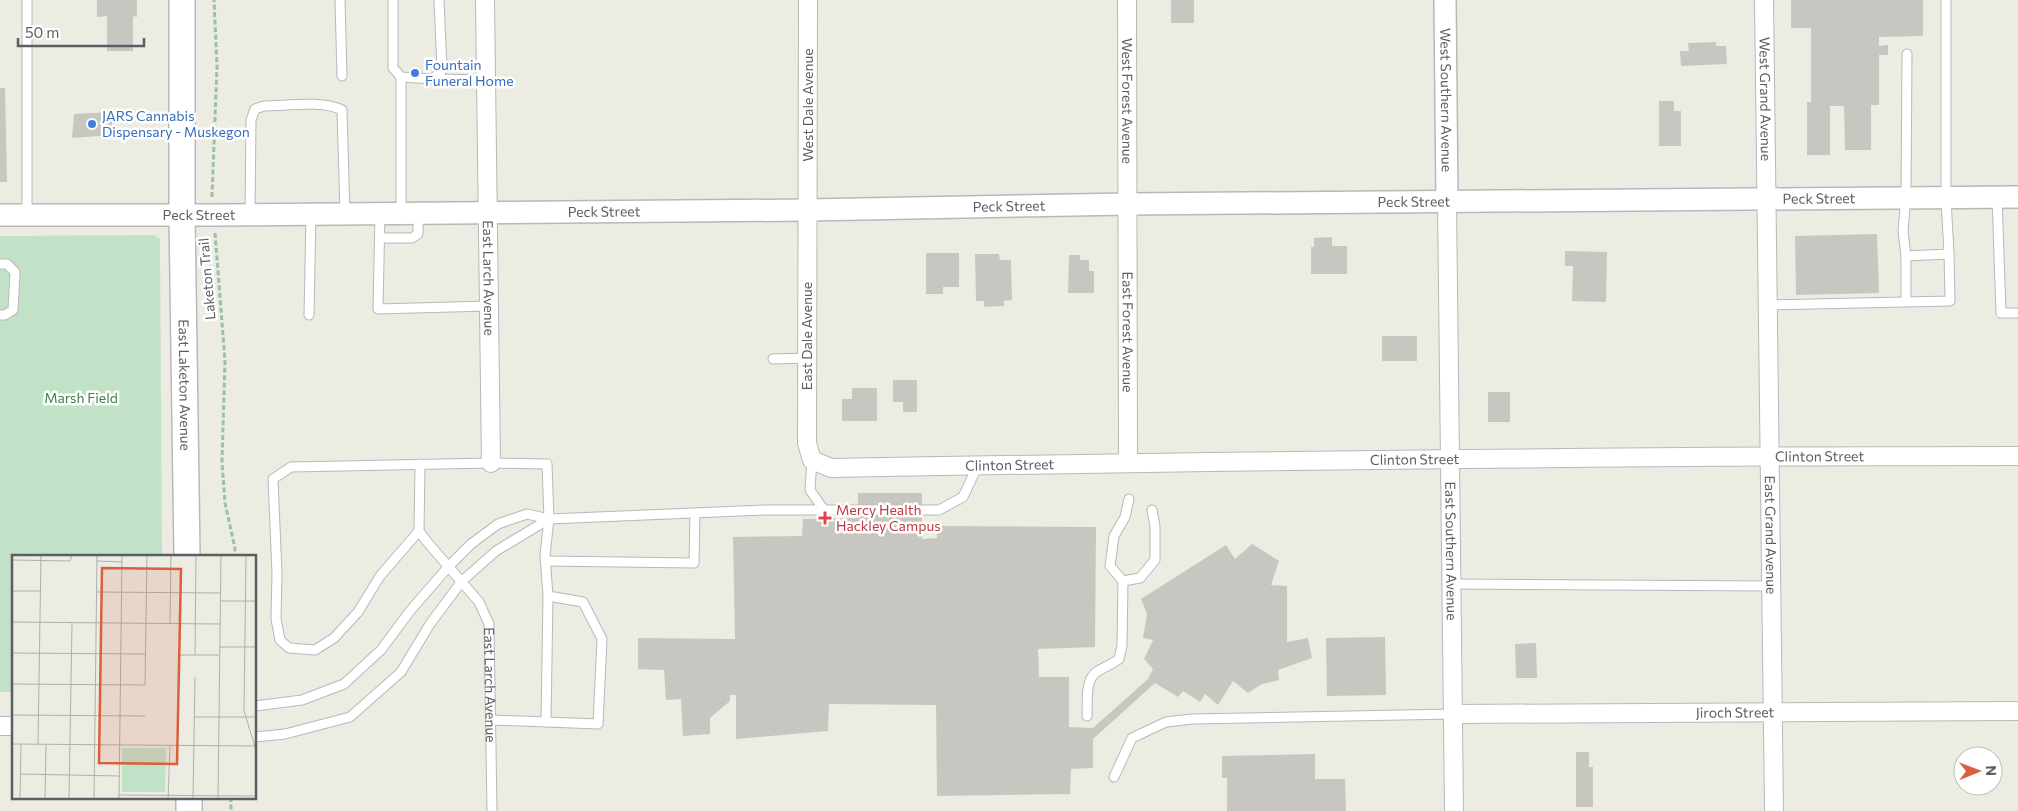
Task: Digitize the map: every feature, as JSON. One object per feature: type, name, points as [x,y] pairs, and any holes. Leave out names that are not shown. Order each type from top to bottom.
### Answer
[{"type":"main road","name":"East Laketon Avenue","points":[[182,0],[182,215],[187,555]]},
{"type":"main road","points":[[189,798],[189,811]]},
{"type":"street","name":"East Larch Avenue","points":[[485,0],[490,463]]},
{"type":"street","name":"West Dale Avenue","points":[[808,0],[808,210]]},
{"type":"street","name":"West Forest Avenue","points":[[1127,0],[1128,204]]},
{"type":"street","name":"West Southern Avenue","points":[[1445,0],[1447,201]]},
{"type":"street","name":"West Grand Avenue","points":[[1764,0],[1765,198]]},
{"type":"street","name":"Peck Street","points":[[0,215],[250,215],[808,210],[1128,204],[2018,196]]},
{"type":"street","name":"East Grand Avenue","points":[[1765,198],[1774,811]]},
{"type":"street","name":"East Southern Avenue","points":[[1447,201],[1454,811]]},
{"type":"street","name":"East Forest Avenue","points":[[1128,204],[1128,463]]},
{"type":"street","name":"East Dale Avenue","points":[[808,210],[806,443],[812,460]]},
{"type":"street","name":"Clinton Street","points":[[812,460],[831,468],[1769,456],[2018,456]]},
{"type":"street","name":"Jiroch Street","points":[[1454,714],[2018,712]]},
{"type":"lane","points":[[27,0],[27,215]]},
{"type":"lane","points":[[340,0],[342,76]]},
{"type":"lane","points":[[380,238],[412,238],[418,234],[410,213],[401,77],[393,68],[393,0]]},
{"type":"lane","points":[[433,79],[442,70],[440,0]]},
{"type":"lane","points":[[1767,305],[1950,301],[1946,198],[1946,0]]},
{"type":"lane","points":[[1906,302],[1906,256],[1903,231],[1906,197],[1907,54]]},
{"type":"lane","points":[[401,77],[486,80]]},
{"type":"lane","points":[[250,215],[251,120],[255,109],[264,106],[321,105],[333,106],[342,110],[345,214]]},
{"type":"lane","points":[[1997,197],[2001,313],[2018,313]]},
{"type":"lane","points":[[309,315],[310,214]]},
{"type":"lane","points":[[380,214],[378,309],[489,306]]},
{"type":"lane","points":[[1906,256],[1949,254]]},
{"type":"lane","points":[[0,264],[7,264],[14,272],[13,310],[5,315],[0,315]]},
{"type":"lane","points":[[773,359],[807,358]]},
{"type":"lane","points":[[812,460],[810,490],[824,510]]},
{"type":"lane","points":[[420,464],[420,531],[380,576],[358,612],[334,638],[315,650],[289,648],[280,640],[276,619],[277,554],[273,479],[291,467],[420,464],[490,463],[548,464],[546,722]]},
{"type":"lane","points":[[256,706],[302,700],[344,684],[382,650],[410,611],[471,544],[498,524],[527,514],[549,519],[765,510],[939,510],[963,497],[978,465]]},
{"type":"lane","points":[[1087,716],[1088,684],[1096,672],[1109,667],[1119,659],[1122,646],[1123,581],[1110,566],[1114,536],[1125,516],[1129,499]]},
{"type":"lane","points":[[1123,581],[1140,578],[1156,560],[1156,526],[1152,510]]},
{"type":"lane","points":[[546,561],[694,563],[695,514]]},
{"type":"lane","points":[[256,737],[285,734],[350,717],[401,672],[430,624],[462,581],[496,551],[549,519]]},
{"type":"lane","name":"East Larch Avenue","points":[[420,531],[428,544],[479,602],[490,624],[492,811]]},
{"type":"lane","points":[[1452,584],[1771,586]]},
{"type":"lane","points":[[492,720],[598,724],[602,638],[583,602],[548,596]]},
{"type":"lane","points":[[1114,776],[1132,738],[1166,722],[1192,719],[1454,714]]},
{"type":"path","name":"Laketon Trail","points":[[214,0],[218,66],[212,199],[225,361],[222,462],[225,503],[234,555]]},
{"type":"path","points":[[231,798],[231,811]]},
{"type":"green space","name":"Marsh Field","points":[[154,235],[160,239],[162,555],[12,555],[12,692],[0,692],[0,236]]},
{"type":"building","points":[[97,0],[137,0],[137,17],[133,16],[133,51],[107,51],[107,16],[97,17]]},
{"type":"building","points":[[1171,0],[1194,0],[1194,23],[1171,23]]},
{"type":"building","points":[[1791,0],[1923,0],[1923,36],[1879,37],[1879,46],[1888,45],[1888,55],[1879,55],[1879,105],[1871,105],[1871,150],[1845,150],[1844,106],[1830,106],[1830,155],[1807,155],[1807,102],[1811,102],[1811,28],[1791,28]]},
{"type":"building","points":[[1716,42],[1716,46],[1726,46],[1727,64],[1681,66],[1680,51],[1689,51],[1688,43]]},
{"type":"building","points":[[0,88],[5,88],[7,182],[0,182]]},
{"type":"building","points":[[1659,101],[1674,101],[1674,111],[1681,111],[1681,146],[1659,146]]},
{"type":"building","name":"JARS Cannabis Dispensary - Muskegon","points":[[111,112],[113,135],[72,138],[74,114]]},
{"type":"building","points":[[1877,234],[1879,293],[1796,295],[1795,236]]},
{"type":"building","points":[[1332,237],[1332,246],[1347,246],[1347,274],[1311,274],[1311,247],[1314,247],[1314,238]]},
{"type":"building","points":[[1565,251],[1607,252],[1606,302],[1572,301],[1573,266],[1565,266]]},
{"type":"building","points":[[926,253],[959,253],[959,287],[943,287],[943,294],[926,294]]},
{"type":"building","points":[[975,254],[999,254],[1000,260],[1011,260],[1012,300],[1004,301],[1004,306],[984,307],[984,301],[976,301]]},
{"type":"building","points":[[1069,255],[1080,255],[1080,260],[1089,260],[1089,271],[1094,271],[1094,293],[1068,293]]},
{"type":"building","points":[[1382,336],[1417,336],[1417,361],[1382,361]]},
{"type":"building","points":[[893,380],[917,380],[917,412],[903,412],[903,402],[893,402]]},
{"type":"building","points":[[852,388],[877,388],[877,421],[842,421],[842,399],[852,399]]},
{"type":"building","points":[[1488,392],[1510,392],[1510,422],[1488,422]]},
{"type":"building","points":[[858,493],[922,493],[922,539],[937,538],[937,526],[1096,527],[1095,647],[1038,649],[1039,677],[1069,677],[1069,727],[1093,728],[1148,679],[1153,669],[1144,659],[1153,640],[1143,638],[1147,614],[1141,599],[1226,545],[1235,559],[1252,544],[1279,561],[1271,585],[1287,586],[1287,642],[1308,638],[1312,658],[1278,670],[1279,680],[1262,684],[1248,693],[1233,681],[1218,705],[1205,694],[1200,702],[1183,691],[1178,697],[1155,683],[1093,739],[1093,768],[1071,769],[1070,794],[937,796],[936,705],[829,704],[828,731],[736,739],[736,695],[730,695],[730,701],[710,718],[710,734],[683,736],[681,699],[666,700],[664,670],[638,669],[638,638],[735,639],[733,537],[802,536],[803,519],[858,518]]},
{"type":"building","points":[[1385,637],[1386,695],[1327,696],[1326,638]]},
{"type":"building","points":[[1536,643],[1537,678],[1516,678],[1515,644]]},
{"type":"building","points":[[1576,752],[1589,752],[1589,767],[1593,767],[1593,807],[1576,807]]},
{"type":"building","points":[[1315,754],[1315,779],[1345,779],[1346,811],[1227,811],[1227,778],[1222,778],[1222,756]]},
{"type":"place","name":"Fountain Funeral Home","points":[[415,73]]},
{"type":"place","name":"JARS Cannabis Dispensary - Muskegon","points":[[92,124]]},
{"type":"place","name":"Mercy Health Hackley Campus","points":[[825,518]]}]
